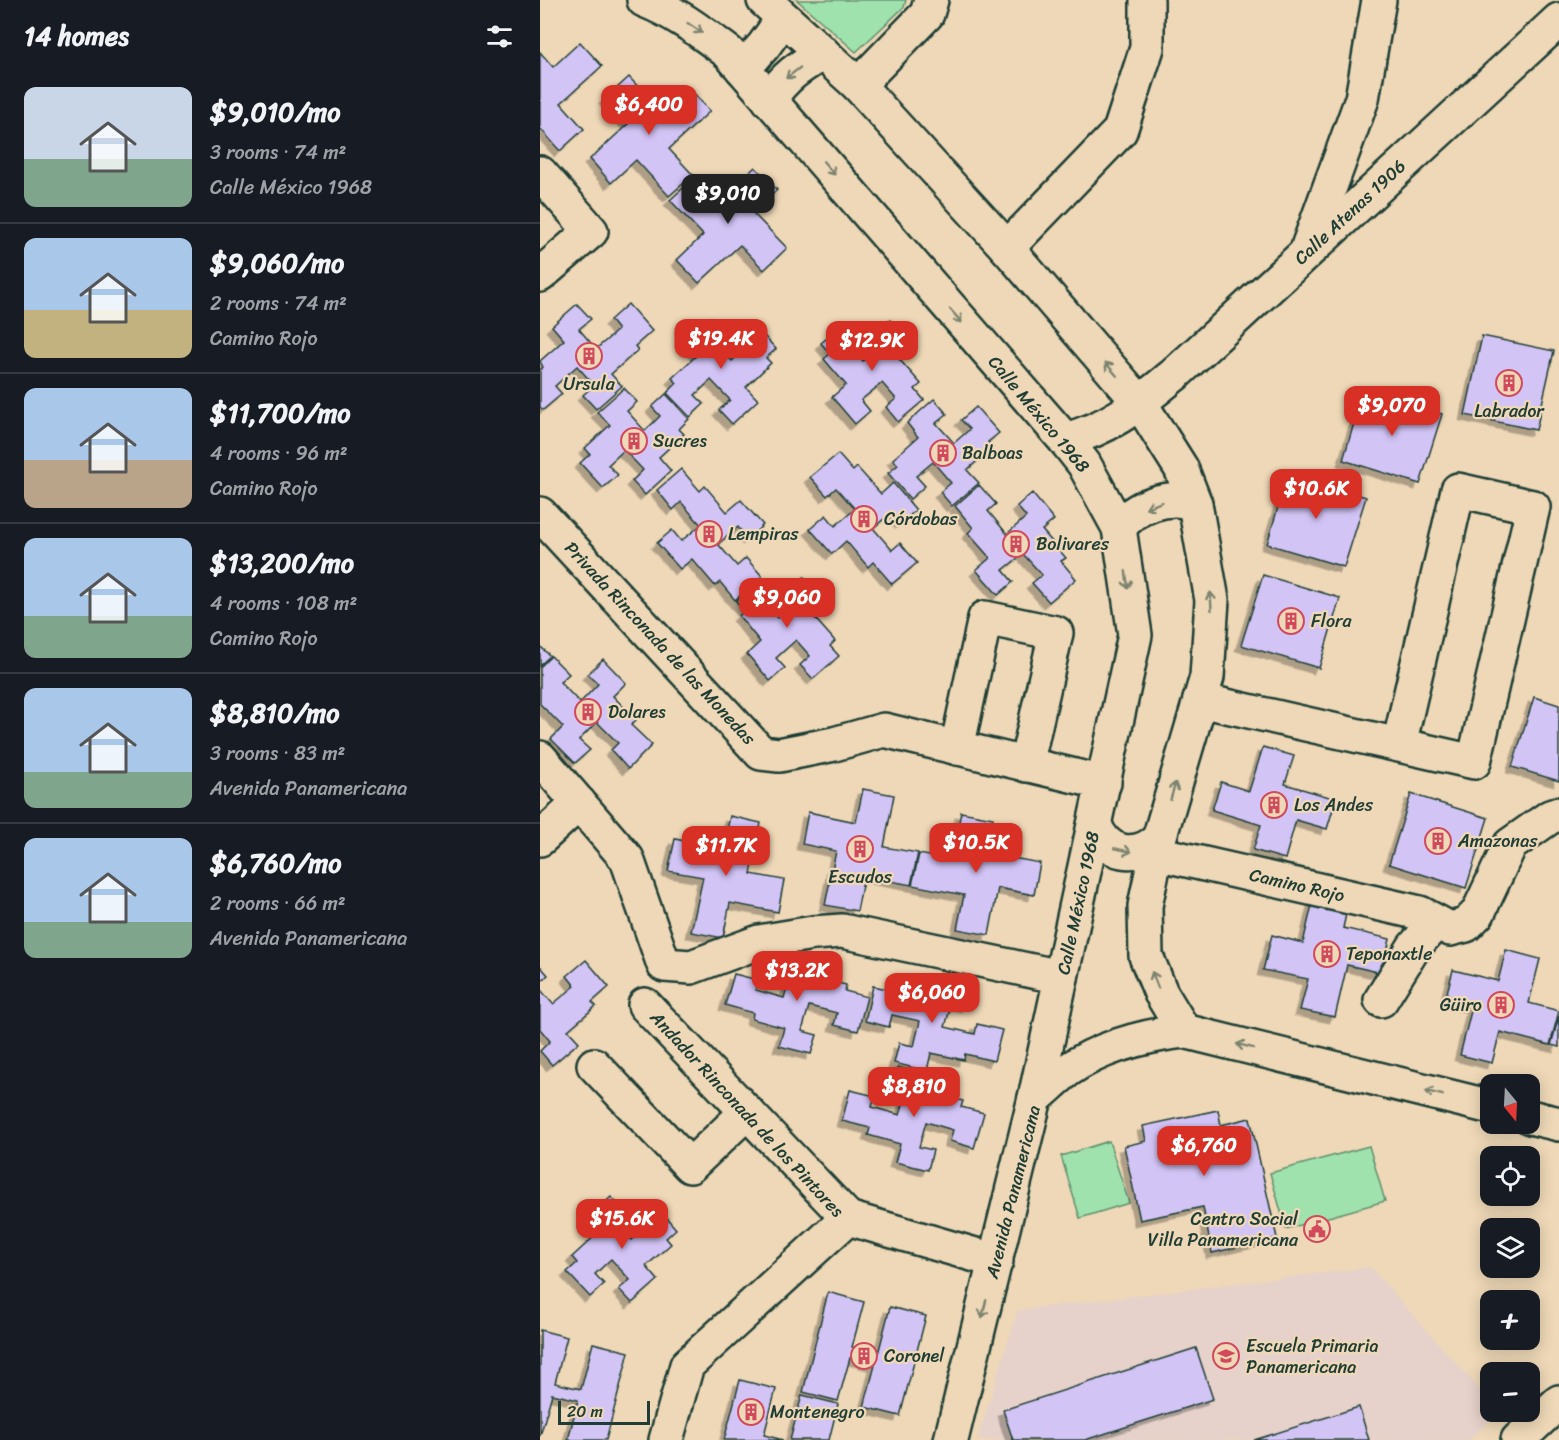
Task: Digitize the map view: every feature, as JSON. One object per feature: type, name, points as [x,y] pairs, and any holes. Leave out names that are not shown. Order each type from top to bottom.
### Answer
[{"type":"street","name":"Calle México 1968","points":[[644,0],[658,5],[693,25],[728,52],[1084,464],[1119,528],[1135,635],[1035,1098]]},
{"type":"street","points":[[858,85],[927,14],[931,0]]},
{"type":"street","points":[[1007,248],[1120,131],[1147,48],[1147,0]]},
{"type":"street","points":[[1306,251],[1362,99],[1379,0]]},
{"type":"street","points":[[742,68],[772,37],[773,9]]},
{"type":"street","points":[[773,9],[858,85],[1007,248],[1140,403],[1181,468],[1195,504],[1212,600],[1207,676],[1158,846],[1145,906],[1146,956],[1161,993],[1184,1031]]},
{"type":"street","name":"Calle Atenas 1906","points":[[1065,441],[1102,428],[1122,417],[1175,374],[1559,20]]},
{"type":"street","points":[[769,100],[781,83],[795,70],[823,53]]},
{"type":"street","points":[[540,173],[591,231],[540,276]]},
{"type":"street","points":[[1200,700],[1474,762],[1533,507],[1458,490],[1399,745]]},
{"type":"street","points":[[1119,528],[1135,513],[1162,501],[1174,499],[1195,504]]},
{"type":"street","name":"Privada Rinconada de las Monedas","points":[[540,514],[762,753],[779,756],[884,730],[1104,783]]},
{"type":"street","points":[[957,748],[985,618],[1056,633],[1026,765]]},
{"type":"street","points":[[540,758],[627,859],[664,965],[692,968],[759,942],[813,933],[842,931],[1062,977]]},
{"type":"street","points":[[540,839],[579,803]]},
{"type":"street","name":"Camino Rojo","points":[[1158,846],[1420,913],[1450,929],[1466,925],[1478,913],[1510,845],[1550,817],[1559,814]]},
{"type":"street","points":[[1095,825],[1098,834],[1105,842],[1122,851],[1158,846]]},
{"type":"street","points":[[1381,1000],[1414,947],[1436,922]]},
{"type":"street","name":"Andador Rinconada de los Pintores","points":[[645,1005],[848,1218],[687,1365],[666,1440]]},
{"type":"street","name":"Avenida Panamericana","points":[[951,1440],[1035,1098],[1068,1071],[1096,1055],[1145,1038],[1184,1031],[1480,1104]]},
{"type":"street","points":[[594,1065],[690,1166],[747,1112]]},
{"type":"street","points":[[1540,1119],[1559,1124]]},
{"type":"street","points":[[848,1218],[996,1261]]},
{"type":"street","points":[[1518,1440],[1559,1402]]},
{"type":"shaded area","name":"Escuela Primaria Panamericana","points":[[1370,1267],[1480,1390],[1480,1422],[1489,1422],[1469,1440],[977,1440],[1018,1310]]},
{"type":"green space","points":[[797,0],[906,0],[904,7],[856,52]]},
{"type":"green space","points":[[1109,1141],[1129,1203],[1080,1218],[1061,1156]]},
{"type":"green space","points":[[1369,1146],[1385,1201],[1286,1229],[1270,1173]]},
{"type":"building","points":[[580,42],[602,66],[561,103],[584,129],[560,151],[540,128],[540,52],[553,67]]},
{"type":"building","points":[[629,77],[662,112],[689,88],[710,111],[669,149],[693,175],[669,196],[636,160],[611,183],[590,159],[628,124],[605,99]]},
{"type":"building","points":[[755,167],[777,190],[753,213],[787,248],[764,270],[740,245],[699,283],[677,260],[703,235],[670,200],[694,178],[717,203]]},
{"type":"building","name":"Ursula","points":[[577,304],[591,319],[579,329],[596,349],[618,330],[610,320],[628,304],[652,331],[635,346],[638,350],[611,374],[622,386],[596,409],[583,395],[594,385],[577,366],[555,386],[562,394],[543,410],[540,407],[540,370],[543,367],[540,361],[564,340],[552,326]]},
{"type":"building","points":[[711,317],[724,332],[714,341],[732,361],[748,346],[739,337],[753,324],[776,349],[766,358],[771,363],[746,387],[758,400],[732,424],[719,410],[730,400],[711,380],[695,395],[704,404],[690,417],[667,393],[677,383],[672,378],[697,355],[684,341]]},
{"type":"building","points":[[890,320],[913,347],[899,359],[921,384],[915,389],[924,400],[898,422],[886,407],[896,399],[882,383],[861,400],[870,411],[855,424],[832,397],[846,385],[824,359],[830,354],[821,343],[847,322],[860,336],[850,345],[863,361],[885,344],[875,332]]},
{"type":"building","name":"Labrador","points":[[1482,336],[1554,351],[1536,430],[1465,415]]},
{"type":"building","name":"Sucres","points":[[624,388],[637,402],[627,411],[645,431],[660,416],[652,407],[666,394],[689,419],[679,429],[684,434],[659,457],[671,471],[645,495],[632,481],[643,470],[624,450],[608,465],[618,475],[603,488],[580,463],[590,454],[585,448],[610,425],[597,412]]},
{"type":"building","points":[[1364,390],[1442,414],[1420,484],[1343,460]]},
{"type":"building","name":"Balboas","points":[[934,399],[947,414],[936,423],[954,443],[970,429],[961,420],[976,407],[999,433],[988,442],[993,447],[967,470],[979,483],[952,506],[940,492],[951,483],[933,462],[916,476],[925,486],[910,499],[888,473],[898,465],[893,459],[918,437],[907,423]]},
{"type":"building","name":"Córdobas","points":[[838,454],[853,471],[857,467],[881,494],[893,483],[916,510],[901,523],[892,512],[873,528],[892,550],[900,543],[917,563],[892,584],[873,562],[868,567],[846,541],[832,554],[810,529],[826,515],[835,526],[855,509],[836,488],[827,496],[810,477]]},
{"type":"building","name":"Lempiras","points":[[681,469],[700,491],[705,486],[727,512],[741,500],[763,525],[748,539],[738,527],[718,544],[737,566],[746,558],[762,576],[735,600],[720,582],[715,586],[692,559],[680,569],[657,543],[672,530],[681,541],[701,525],[681,502],[673,510],[657,490]]},
{"type":"building","points":[[1288,474],[1366,497],[1344,567],[1267,544]]},
{"type":"building","name":"Bolivares","points":[[979,485],[996,504],[988,511],[1007,534],[1026,517],[1017,506],[1032,493],[1054,520],[1042,530],[1066,558],[1061,561],[1076,579],[1049,602],[1032,583],[1042,575],[1023,554],[1003,570],[1013,582],[998,595],[976,570],[990,558],[968,533],[973,528],[955,506]]},
{"type":"building","name":"Flora","points":[[1263,575],[1340,598],[1319,668],[1241,645]]},
{"type":"building","points":[[804,577],[827,604],[813,616],[835,641],[830,646],[839,656],[813,679],[800,665],[810,656],[796,640],[776,658],[785,668],[770,681],[747,654],[760,642],[739,616],[744,611],[736,601],[761,579],[774,593],[764,602],[778,618],[799,600],[790,590]]},
{"type":"building","points":[[540,646],[550,656],[540,665]]},
{"type":"building","name":"Dolares","points":[[551,656],[569,674],[560,682],[580,703],[598,684],[588,674],[603,659],[626,683],[613,696],[636,720],[631,725],[652,745],[628,769],[611,750],[618,743],[597,722],[579,740],[590,750],[575,763],[551,739],[563,727],[540,704],[540,667]]},
{"type":"building","points":[[1534,697],[1559,705],[1559,781],[1512,767]]},
{"type":"building","name":"Los Andes","points":[[1263,747],[1294,756],[1285,784],[1336,799],[1327,829],[1296,820],[1285,859],[1253,850],[1261,825],[1212,810],[1221,782],[1249,791]]},
{"type":"building","name":"Escudos","points":[[863,789],[894,795],[884,847],[918,853],[911,885],[864,876],[857,911],[825,905],[836,851],[802,844],[808,812],[856,822]]},
{"type":"building","name":"Amazonas","points":[[1411,794],[1488,818],[1466,888],[1389,864]]},
{"type":"building","points":[[961,812],[993,818],[986,853],[1040,863],[1034,895],[998,888],[989,935],[957,929],[964,895],[912,885],[919,854],[951,860]]},
{"type":"building","points":[[730,816],[761,823],[751,874],[784,880],[778,912],[730,903],[723,938],[691,932],[703,877],[668,871],[675,839],[723,849]]},
{"type":"building","name":"Teponaxtle","points":[[1315,892],[1349,900],[1343,928],[1390,939],[1382,973],[1347,965],[1335,1017],[1300,1010],[1308,979],[1263,970],[1272,935],[1303,943]]},
{"type":"building","name":"Güiro","points":[[1506,950],[1540,959],[1529,1003],[1559,1011],[1550,1045],[1500,1032],[1492,1063],[1460,1055],[1472,1007],[1445,1000],[1453,970],[1498,981]]},
{"type":"building","points":[[782,951],[816,961],[812,976],[846,985],[845,991],[867,997],[858,1031],[834,1025],[837,1013],[809,1006],[802,1031],[817,1035],[811,1054],[779,1046],[784,1028],[752,1019],[753,1013],[725,1005],[734,974],[758,980],[756,990],[784,998],[791,974],[777,970]]},
{"type":"building","points":[[586,960],[609,987],[592,1002],[596,1006],[568,1030],[579,1042],[552,1065],[540,1051],[550,1041],[540,1029],[540,989],[553,1004],[575,986],[567,976]]},
{"type":"building","points":[[540,966],[548,975],[540,982]]},
{"type":"building","points":[[936,979],[970,987],[966,1006],[952,1002],[945,1027],[975,1034],[977,1024],[1002,1030],[994,1061],[965,1054],[964,1060],[931,1053],[927,1071],[894,1063],[899,1043],[914,1046],[920,1021],[892,1015],[889,1027],[865,1021],[873,986],[896,991],[898,986],[932,994]]},
{"type":"building","points":[[1559,1016],[1559,1047],[1551,1045]]},
{"type":"building","points":[[898,1067],[932,1077],[928,1092],[963,1101],[961,1107],[984,1113],[974,1148],[950,1141],[953,1130],[926,1122],[919,1147],[933,1150],[928,1170],[895,1162],[900,1144],[868,1135],[870,1128],[842,1121],[850,1090],[875,1096],[872,1107],[900,1115],[907,1090],[893,1086]]},
{"type":"building","name":"Centro Social Villa Panamericana","points":[[1218,1110],[1221,1125],[1250,1118],[1277,1238],[1212,1253],[1203,1207],[1140,1220],[1124,1146],[1146,1141],[1143,1126]]},
{"type":"building","points":[[611,1197],[625,1211],[614,1221],[632,1240],[648,1226],[639,1216],[654,1203],[676,1229],[666,1238],[671,1244],[646,1266],[658,1280],[632,1303],[619,1289],[630,1280],[611,1259],[595,1274],[604,1284],[590,1297],[567,1272],[577,1263],[572,1257],[597,1234],[585,1221]]},
{"type":"building","name":"Coronel","points":[[828,1292],[864,1302],[852,1347],[878,1354],[890,1307],[926,1316],[900,1416],[864,1407],[875,1365],[850,1358],[838,1401],[803,1392]]},
{"type":"building","points":[[540,1330],[567,1337],[555,1383],[581,1389],[593,1343],[629,1352],[606,1440],[568,1440],[578,1400],[552,1394],[540,1436]]},
{"type":"building","points":[[1196,1348],[1213,1399],[1085,1440],[1013,1440],[1003,1410]]},
{"type":"building","name":"Montenegro","points":[[740,1380],[776,1389],[764,1435],[783,1440],[724,1440]]},
{"type":"building","name":"Montenegro","points":[[802,1395],[838,1404],[829,1440],[790,1440]]},
{"type":"building","points":[[1359,1407],[1369,1440],[1254,1440]]},
{"type":"place","name":"Ursula","points":[[589,356]]},
{"type":"place","name":"Labrador","points":[[1509,383]]},
{"type":"place","name":"Sucres","points":[[634,441]]},
{"type":"place","name":"Balboas","points":[[943,453]]},
{"type":"place","name":"Córdobas","points":[[864,519]]},
{"type":"place","name":"Lempiras","points":[[709,534]]},
{"type":"place","name":"Bolivares","points":[[1016,544]]},
{"type":"place","name":"Flora","points":[[1291,621]]},
{"type":"place","name":"Dolares","points":[[588,712]]},
{"type":"place","name":"Los Andes","points":[[1274,805]]},
{"type":"place","name":"Amazonas","points":[[1438,841]]},
{"type":"place","name":"Escudos","points":[[860,849]]},
{"type":"place","name":"Teponaxtle","points":[[1327,954]]},
{"type":"place","name":"Güiro","points":[[1501,1005]]},
{"type":"place","name":"Centro Social Villa Panamericana","points":[[1317,1229]]},
{"type":"place","name":"Coronel","points":[[864,1356]]},
{"type":"place","name":"Escuela Primaria Panamericana","points":[[1226,1356]]},
{"type":"place","name":"Montenegro","points":[[751,1412]]}]
